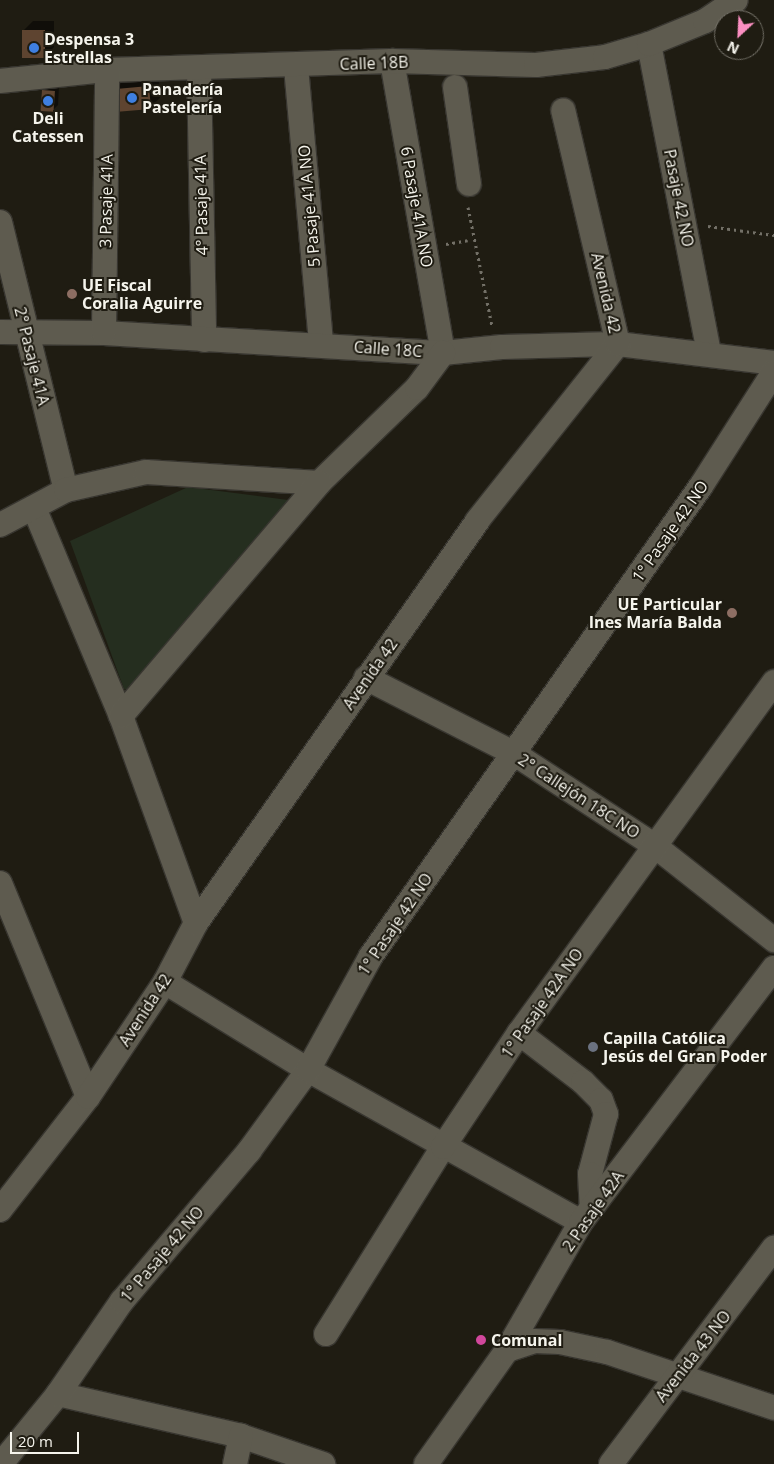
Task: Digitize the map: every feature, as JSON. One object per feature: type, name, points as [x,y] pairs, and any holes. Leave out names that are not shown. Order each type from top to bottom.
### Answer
[{"type":"street","name":"Calle 18B","points":[[0,81],[107,70],[296,67],[392,61],[536,65],[606,57],[650,44],[705,21],[736,0]]},
{"type":"street","name":"Pasaje 42 NO","points":[[650,44],[709,352]]},
{"type":"street","name":"6 Pasaje 41A NO","points":[[392,61],[443,353]]},
{"type":"street","name":"5 Pasaje 41A NO","points":[[296,67],[321,344]]},
{"type":"street","name":"3 Pasaje 41A","points":[[104,333],[107,70]]},
{"type":"street","name":"4° Pasaje 41A","points":[[199,70],[204,340]]},
{"type":"street","points":[[455,87],[469,184]]},
{"type":"street","name":"Avenida 42","points":[[0,1210],[88,1097],[164,982],[196,923],[366,678],[478,521],[618,344],[563,110]]},
{"type":"street","name":"2° Pasaje 41A","points":[[0,222],[66,490]]},
{"type":"street","name":"Calle 18C","points":[[0,332],[104,333],[204,340],[321,344],[443,353],[502,347],[618,344],[709,352],[774,363]]},
{"type":"street","points":[[121,716],[319,483],[417,388],[443,353]]},
{"type":"street","name":"1° Pasaje 42 NO","points":[[1,1464],[58,1394],[122,1301],[249,1150],[308,1070],[371,956],[515,754],[701,486],[774,372]]},
{"type":"street","points":[[0,525],[66,490],[146,472],[319,483]]},
{"type":"street","points":[[34,508],[121,716],[196,923]]},
{"type":"street","name":"2° Callejón 18C NO","points":[[366,678],[515,754],[655,846],[774,940]]},
{"type":"street","name":"1° Pasaje 42A NO","points":[[326,1334],[443,1146],[520,1033],[774,682]]},
{"type":"street","points":[[0,883],[88,1097]]},
{"type":"street","name":"2 Pasaje 42A","points":[[426,1464],[507,1350],[586,1215],[774,968]]},
{"type":"street","points":[[164,982],[308,1070],[443,1146],[586,1215],[590,1174],[606,1114],[601,1100],[520,1033]]},
{"type":"street","name":"Avenida 43 NO","points":[[611,1464],[774,1248]]},
{"type":"street","points":[[507,1350],[534,1341],[560,1342],[607,1352],[774,1408]]},
{"type":"street","points":[[58,1394],[241,1436],[323,1464]]},
{"type":"street","points":[[235,1464],[241,1436]]},
{"type":"path","points":[[684,223],[774,235]]},
{"type":"green space","points":[[188,487],[288,500],[134,691],[124,689],[70,541]]},
{"type":"building","points":[[22,30],[45,30],[45,58],[22,58]]},
{"type":"building","name":"Panadería Pastelería","points":[[149,86],[151,109],[115,112],[113,89]]},
{"type":"building","name":"Deli Catessen","points":[[42,90],[55,91],[54,112],[41,111]]},
{"type":"place","name":"Despensa 3 Estrellas","points":[[34,48]]},
{"type":"place","name":"Panadería Pastelería","points":[[132,98]]},
{"type":"place","name":"Deli Catessen","points":[[48,101]]},
{"type":"place","name":"UE Fiscal Coralia Aguirre","points":[[72,294]]},
{"type":"place","name":"UE Particular Ines María Balda","points":[[732,613]]},
{"type":"place","name":"Capilla Católica Jesús del Gran Poder","points":[[593,1047]]},
{"type":"place","name":"Comunal","points":[[481,1340]]}]
